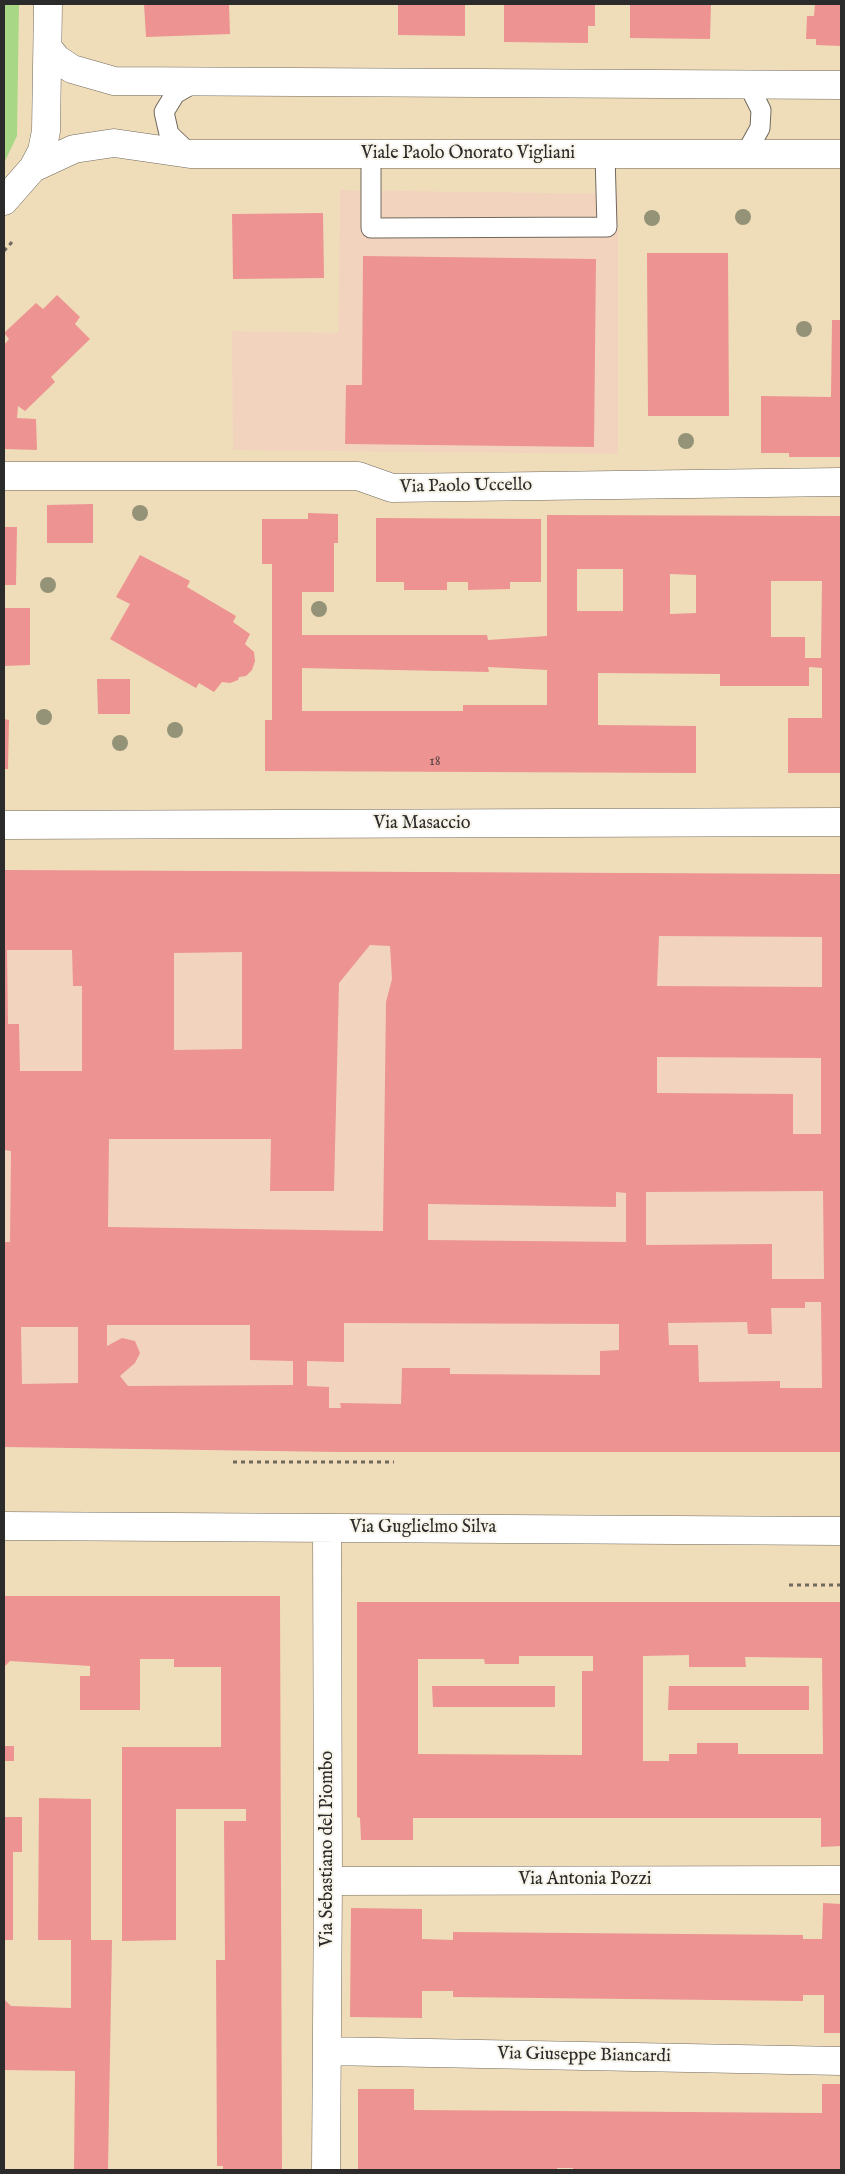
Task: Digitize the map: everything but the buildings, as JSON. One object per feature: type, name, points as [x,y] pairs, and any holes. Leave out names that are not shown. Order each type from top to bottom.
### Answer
[{"type":"street","points":[[4,200],[33,168],[42,151],[46,131],[48,4]]},
{"type":"street","points":[[48,48],[57,59],[72,69],[114,81],[841,85]]},
{"type":"street","name":"Viale Paolo Onorato Vigliani","points":[[33,168],[74,149],[114,144],[190,154],[841,154]]},
{"type":"street","name":"Via Paolo Uccello","points":[[4,476],[358,476],[392,488],[841,482]]},
{"type":"street","name":"Via Masaccio","points":[[4,826],[841,822]]},
{"type":"street","name":"Via Guglielmo Silva","points":[[4,1526],[841,1530]]},
{"type":"street","name":"Via Sebastiano del Piombo","points":[[326,1528],[328,1881],[326,2170]]},
{"type":"street","name":"Via Antonia Pozzi","points":[[328,1881],[841,1880]]},
{"type":"street","name":"Via Giuseppe Biancardi","points":[[327,2051],[841,2061]]},
{"type":"lane","points":[[190,154],[169,134],[164,112],[175,94],[197,82]]},
{"type":"lane","points":[[746,153],[760,128],[761,110],[748,84]]},
{"type":"lane","points":[[371,154],[371,228],[607,226],[606,154]]},
{"type":"path","points":[[4,251],[12,242]]},
{"type":"path","points":[[233,1462],[394,1462]]},
{"type":"path","points":[[789,1585],[841,1585]]},
{"type":"shaded area","points":[[340,190],[618,194],[618,454],[233,450],[232,331],[338,333]]},
{"type":"shaded area","points":[[4,870],[841,874],[841,1452],[340,1452],[4,1447]]},
{"type":"green space","points":[[4,4],[19,4],[17,136],[4,163]]}]
